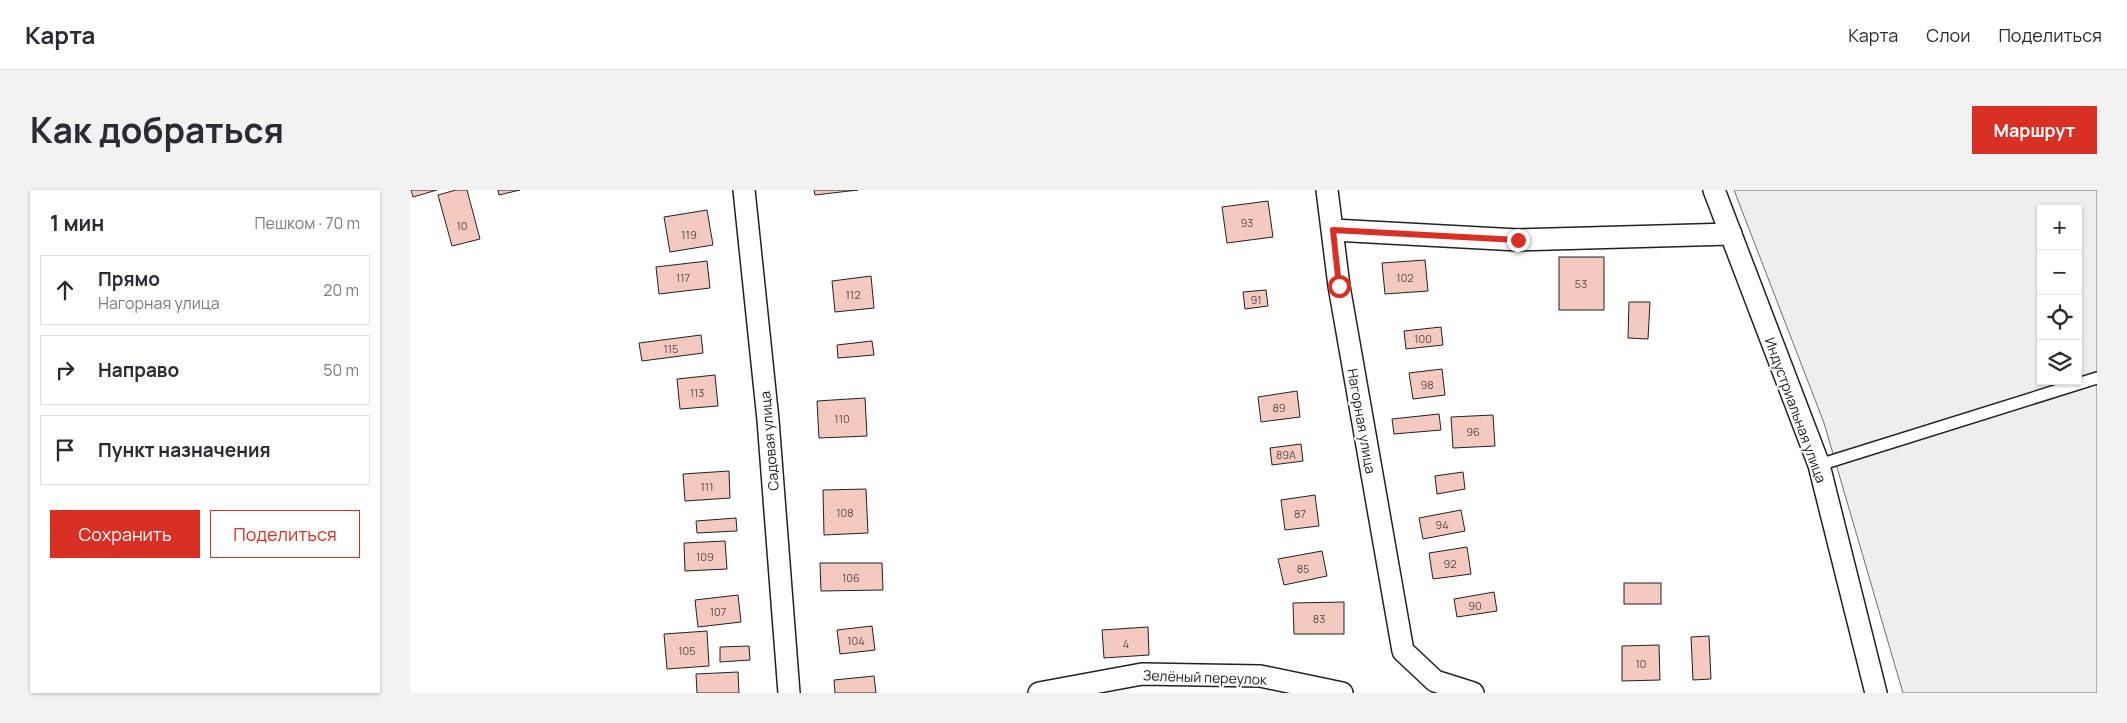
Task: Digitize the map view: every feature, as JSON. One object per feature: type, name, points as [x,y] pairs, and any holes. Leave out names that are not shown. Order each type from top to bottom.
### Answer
[{"type":"street","name":"Садовая улица","points":[[744,190],[768,420],[789,693]]},
{"type":"street","name":"Нагорная улица","points":[[1327,190],[1339,286],[1403,651],[1435,681],[1473,693]]},
{"type":"street","name":"Индустриальная улица","points":[[1714,190],[1819,465],[1876,693]]},
{"type":"street","points":[[1333,230],[1518,240],[1731,234]]},
{"type":"street","name":"Зелёный переулок","points":[[1039,693],[1142,674],[1260,676],[1342,693]]},
{"type":"lane","points":[[1819,465],[2097,378]]},
{"type":"shaded area","points":[[1734,190],[2097,190],[2097,693],[1903,693],[1824,423]]},
{"type":"building","points":[[411,190],[437,190],[413,197]]},
{"type":"building","points":[[456,190],[467,190],[480,239],[452,246],[438,195]]},
{"type":"building","points":[[498,190],[520,190],[499,195]]},
{"type":"building","points":[[814,190],[858,190],[815,195]]},
{"type":"building","points":[[1268,201],[1273,237],[1227,243],[1222,207]]},
{"type":"building","points":[[707,210],[713,245],[670,252],[664,217]]},
{"type":"building","points":[[1559,257],[1604,257],[1604,310],[1559,310]]},
{"type":"building","points":[[1425,260],[1428,291],[1385,294],[1382,263]]},
{"type":"building","points":[[707,261],[710,288],[659,294],[656,267]]},
{"type":"building","points":[[871,276],[874,308],[835,312],[832,281]]},
{"type":"building","points":[[1266,290],[1268,306],[1245,309],[1243,292]]},
{"type":"building","points":[[1629,302],[1650,302],[1648,339],[1628,338]]},
{"type":"building","points":[[1441,327],[1443,345],[1406,349],[1404,331]]},
{"type":"building","points":[[701,335],[703,353],[642,361],[639,343]]},
{"type":"building","points":[[872,341],[874,355],[838,358],[837,345]]},
{"type":"building","points":[[1442,369],[1445,395],[1413,399],[1409,373]]},
{"type":"building","points":[[715,375],[718,406],[680,409],[677,379]]},
{"type":"building","points":[[1297,391],[1300,417],[1261,422],[1258,397]]},
{"type":"building","points":[[865,398],[867,436],[819,438],[817,401]]},
{"type":"building","points":[[1439,414],[1441,430],[1394,434],[1392,419]]},
{"type":"building","points":[[1493,415],[1495,446],[1453,448],[1451,417]]},
{"type":"building","points":[[1301,444],[1303,461],[1272,465],[1270,448]]},
{"type":"building","points":[[729,471],[730,498],[685,501],[683,474]]},
{"type":"building","points":[[1463,472],[1465,489],[1437,494],[1435,476]]},
{"type":"building","points":[[866,489],[868,533],[824,535],[823,490]]},
{"type":"building","points":[[1315,495],[1319,526],[1285,530],[1281,500]]},
{"type":"building","points":[[1461,510],[1465,531],[1423,539],[1419,518]]},
{"type":"building","points":[[736,518],[737,531],[697,533],[696,521]]},
{"type":"building","points":[[725,541],[727,569],[685,571],[684,543]]},
{"type":"building","points":[[1467,547],[1471,574],[1433,579],[1429,553]]},
{"type":"building","points":[[1322,551],[1327,576],[1284,585],[1278,559]]},
{"type":"building","points":[[820,563],[882,563],[883,590],[821,591]]},
{"type":"building","points":[[1624,583],[1661,583],[1661,604],[1624,604]]},
{"type":"building","points":[[1494,592],[1497,611],[1457,617],[1454,599]]},
{"type":"building","points":[[738,595],[741,622],[698,627],[695,600]]},
{"type":"building","points":[[1344,602],[1344,634],[1294,634],[1293,603]]},
{"type":"building","points":[[872,626],[875,650],[840,654],[837,630]]},
{"type":"building","points":[[1148,627],[1149,655],[1104,658],[1102,630]]},
{"type":"building","points":[[707,631],[709,666],[667,669],[664,634]]},
{"type":"building","points":[[1709,636],[1711,679],[1693,680],[1691,637]]},
{"type":"building","points":[[1659,645],[1660,680],[1622,681],[1622,646]]},
{"type":"building","points":[[749,646],[750,660],[720,662],[720,647]]},
{"type":"building","points":[[738,672],[739,693],[697,693],[696,674]]},
{"type":"building","points":[[874,676],[876,693],[835,693],[834,680]]},
{"type":"route","points":[[1339,286],[1333,230],[1518,240]]}]
